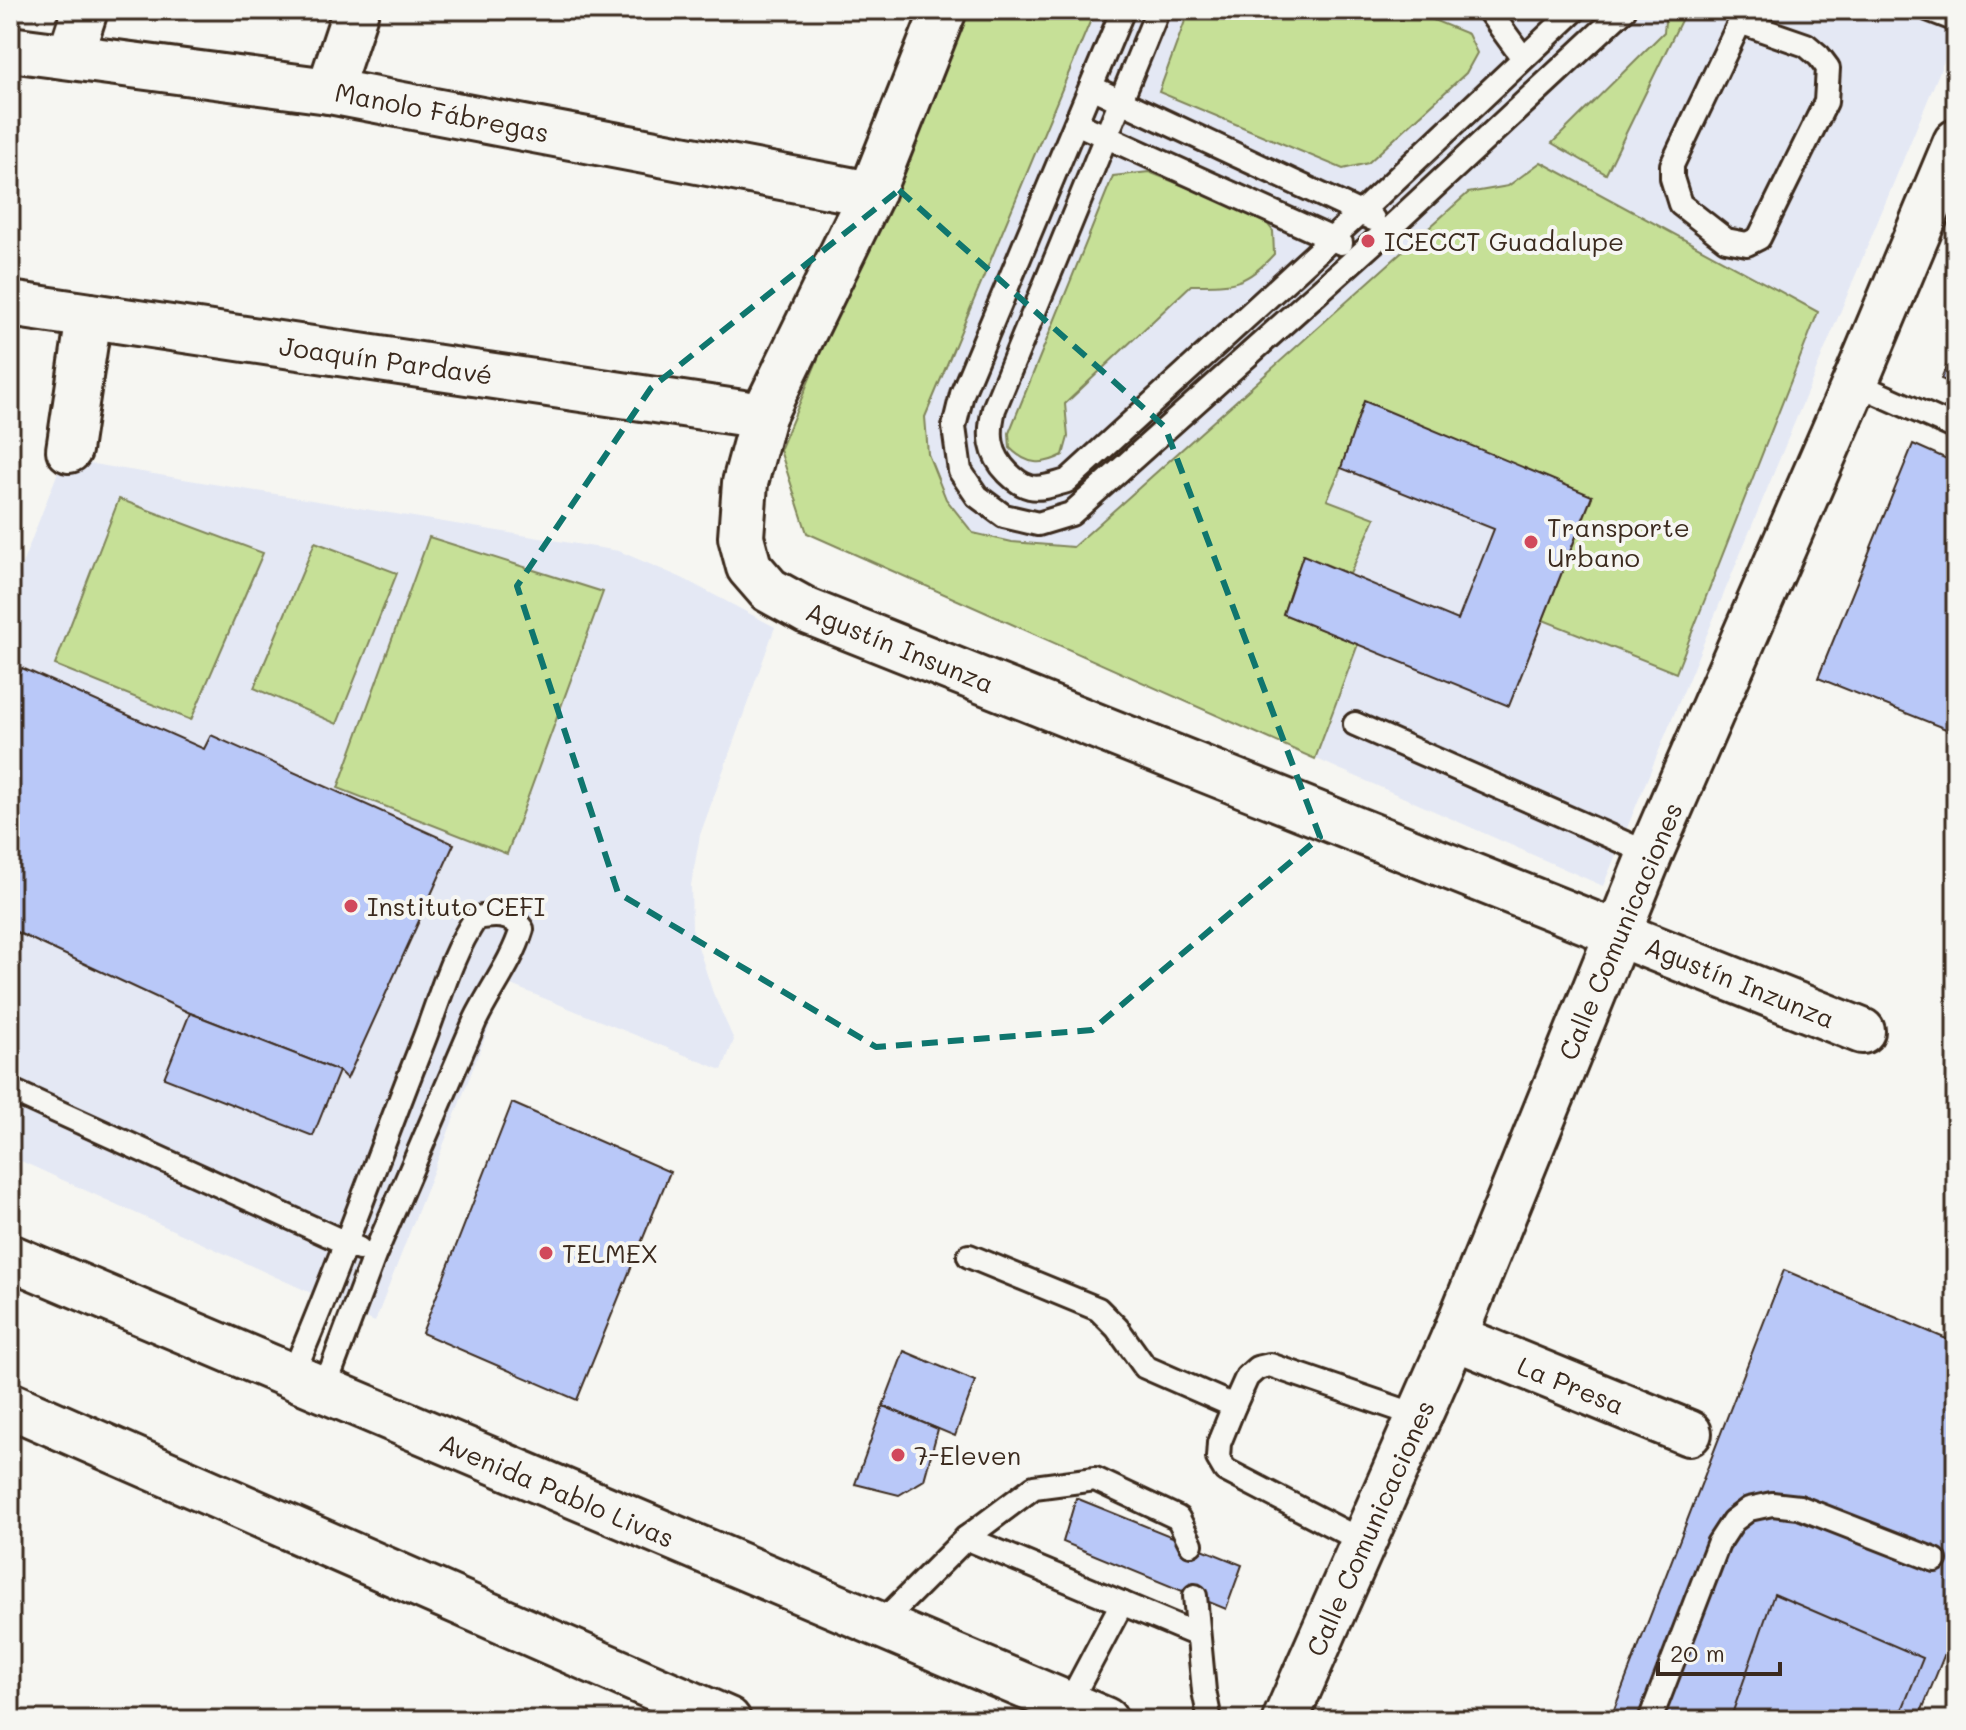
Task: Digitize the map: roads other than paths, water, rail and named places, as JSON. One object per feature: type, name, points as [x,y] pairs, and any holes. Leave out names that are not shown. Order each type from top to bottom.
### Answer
[{"type":"street","points":[[70,56],[85,10]]},
{"type":"street","points":[[329,91],[356,10]]},
{"type":"street","name":"Agustín Insunza","points":[[944,10],[871,194],[763,416],[745,483],[741,537],[749,567],[769,590],[821,617],[1617,933]]},
{"type":"street","name":"Manolo Fábregas","points":[[10,49],[329,91],[871,194]]},
{"type":"street","name":"Calle Comunicaciones","points":[[1285,1720],[1454,1337],[1650,854],[1956,142]]},
{"type":"street","name":"Joaquín Pardavé","points":[[10,304],[763,416]]},
{"type":"street","points":[[69,450],[89,316]]},
{"type":"street","name":"Agustín Inzunza","points":[[1617,933],[1862,1031]]},
{"type":"street","name":"Avenida Pablo Livas","points":[[10,1257],[1086,1712]]},
{"type":"street","name":"La Presa","points":[[1454,1337],[1689,1433]]},
{"type":"street","points":[[10,1405],[728,1720]]},
{"type":"lane","points":[[1123,10],[962,394],[954,427],[960,471],[977,496],[1004,516],[1038,524],[1071,514],[1391,227],[1624,10]]},
{"type":"lane","points":[[1158,10],[994,409],[990,427],[991,446],[998,463],[1016,481],[1030,487],[1046,487],[1067,481],[1360,213],[1575,10]]},
{"type":"lane","points":[[1488,10],[1523,58]]},
{"type":"lane","points":[[1930,10],[1956,20]]},
{"type":"lane","points":[[1743,16],[1806,45],[1828,68],[1826,102],[1759,238],[1747,244],[1726,240],[1680,204],[1672,178],[1672,165],[1743,16]]},
{"type":"lane","points":[[1091,87],[1391,227]]},
{"type":"lane","points":[[1076,123],[1362,253]]},
{"type":"lane","points":[[1855,383],[1956,428]]},
{"type":"lane","points":[[1355,724],[1650,854]]},
{"type":"lane","points":[[496,914],[517,922],[522,929],[518,943],[475,1021],[374,1256],[307,1385],[348,1243],[454,953],[476,918],[496,914]]},
{"type":"lane","points":[[10,1090],[374,1256]]},
{"type":"lane","points":[[969,1256],[1098,1309],[1117,1328],[1145,1367],[1234,1406]]},
{"type":"lane","points":[[1364,1542],[1225,1470],[1218,1458],[1219,1443],[1234,1406],[1247,1377],[1257,1368],[1270,1365],[1419,1416]]},
{"type":"lane","points":[[879,1625],[966,1538],[1034,1487],[1095,1479],[1178,1518],[1191,1544]]},
{"type":"lane","points":[[1650,1720],[1718,1544],[1733,1521],[1749,1509],[1772,1504],[1799,1507],[1935,1560]]},
{"type":"lane","points":[[966,1538],[1198,1635]]},
{"type":"lane","points":[[1195,1596],[1210,1720]]},
{"type":"lane","points":[[1086,1712],[1122,1603]]},
{"type":"place","name":"ICECCT Guadalupe","points":[[1368,241]]},
{"type":"place","name":"Transporte Urbano","points":[[1531,542]]},
{"type":"place","name":"Instituto CEFI","points":[[351,906]]},
{"type":"place","name":"TELMEX","points":[[546,1253]]},
{"type":"place","name":"7-Eleven","points":[[898,1455]]}]
